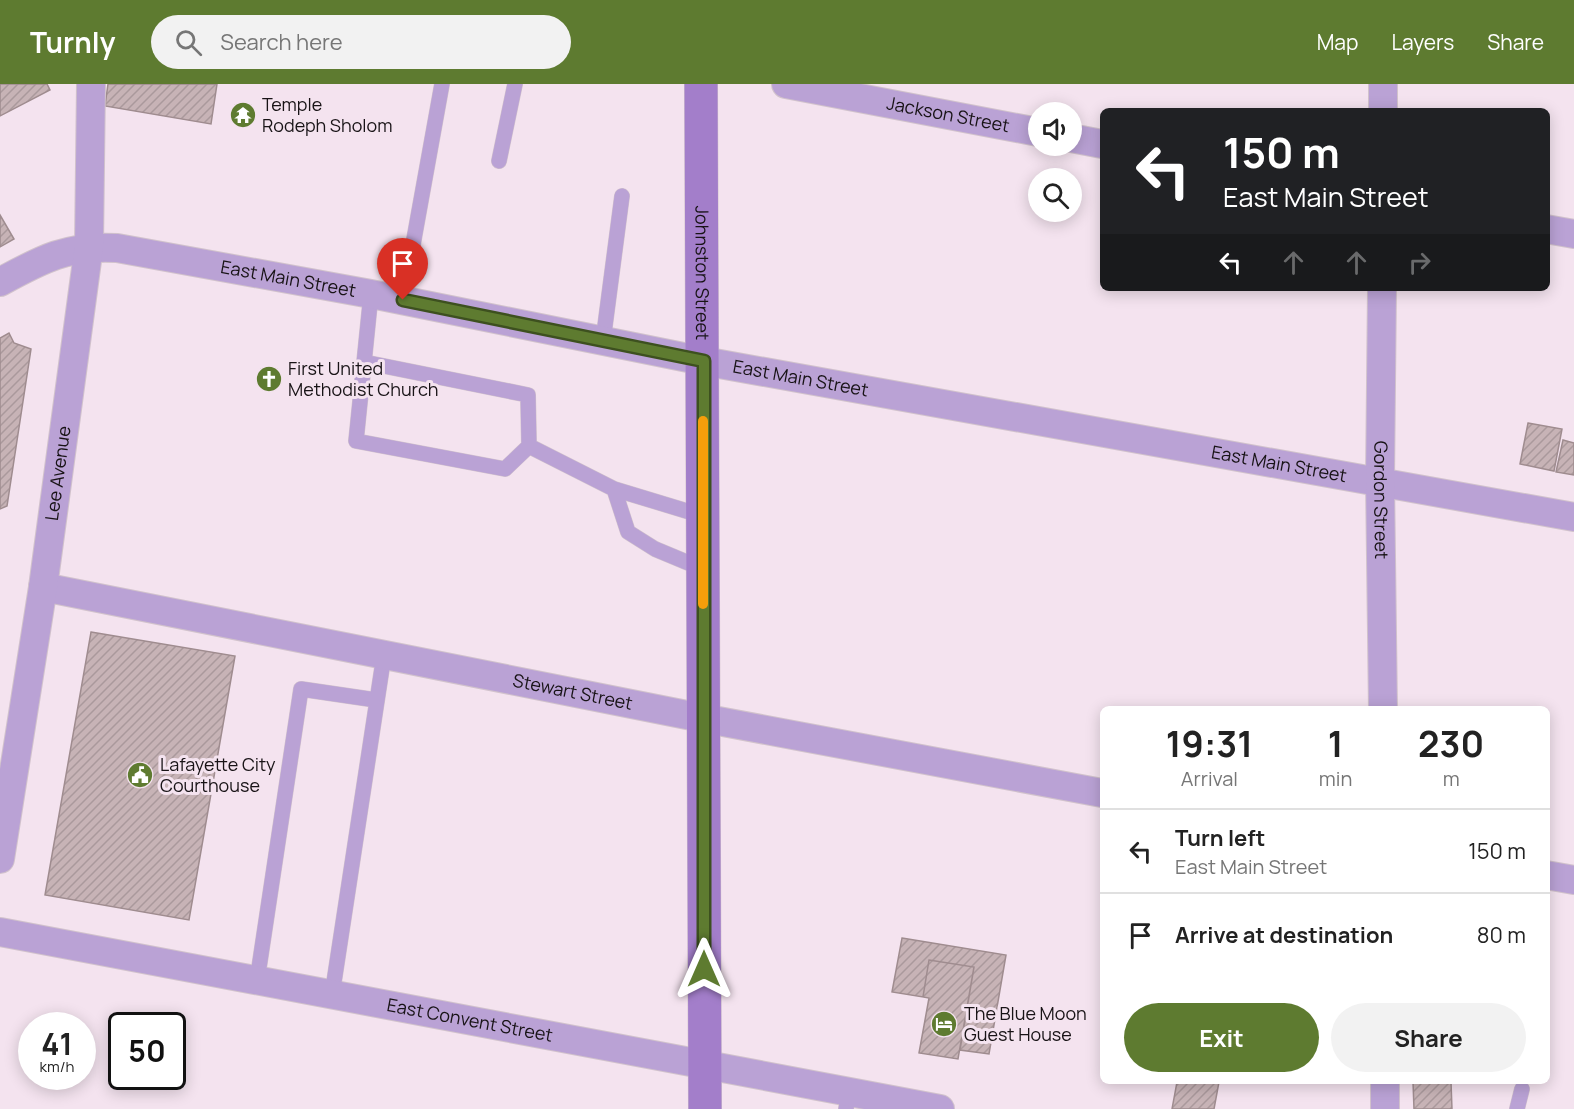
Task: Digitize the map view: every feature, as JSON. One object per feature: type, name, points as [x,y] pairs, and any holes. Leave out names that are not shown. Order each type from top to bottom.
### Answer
[{"type":"main road","name":"Johnston Street","points":[[701,84],[704,361],[702,718],[705,1109]]},
{"type":"street","name":"Lee Avenue","points":[[0,859],[43,587],[89,246],[92,84]]},
{"type":"street","name":"Jackson Street","points":[[786,84],[1028,130]]},
{"type":"street","points":[[1383,84],[1383,108]]},
{"type":"street","points":[[1082,140],[1100,144]]},
{"type":"street","points":[[1550,230],[1574,234]]},
{"type":"street","name":"East Main Street","points":[[0,282],[63,251],[89,246],[117,248],[403,300],[704,361],[1380,480],[1574,517]]},
{"type":"street","name":"Gordon Street","points":[[1382,291],[1380,480],[1383,706]]},
{"type":"street","name":"Stewart Street","points":[[43,587],[702,718],[1100,793]]},
{"type":"street","points":[[1550,876],[1574,880]]},
{"type":"street","name":"East Convent Street","points":[[0,932],[705,1065],[847,1100],[940,1109]]},
{"type":"street","points":[[1385,1084],[1385,1109]]},
{"type":"lane","points":[[403,300],[442,84]]},
{"type":"lane","points":[[499,161],[515,84]]},
{"type":"lane","points":[[603,341],[622,196]]},
{"type":"lane","points":[[364,362],[528,395],[529,446],[505,469],[356,441],[364,362],[371,294]]},
{"type":"lane","points":[[529,446],[615,489],[703,516]]},
{"type":"lane","points":[[615,489],[628,532],[654,549],[703,569]]},
{"type":"lane","points":[[332,995],[384,655]]},
{"type":"lane","points":[[257,981],[301,689],[376,700]]},
{"type":"lane","points":[[1518,1109],[1522,1089]]},
{"type":"building","points":[[0,84],[47,84],[50,90],[0,116]]},
{"type":"building","points":[[108,84],[217,84],[211,124],[105,106]]},
{"type":"building","points":[[0,215],[14,239],[0,247]]},
{"type":"building","points":[[9,333],[14,343],[31,349],[7,506],[0,509],[0,338]]},
{"type":"building","points":[[1528,423],[1562,429],[1554,471],[1520,464]]},
{"type":"building","points":[[1563,440],[1574,443],[1574,475],[1556,472]]},
{"type":"building","name":"Lafayette City Courthouse","points":[[91,632],[235,656],[189,920],[45,895]]},
{"type":"building","points":[[902,938],[1006,955],[989,1054],[960,1050],[974,967],[929,960],[923,997],[892,992]]},
{"type":"building","name":"The Blue Moon Guest House","points":[[929,960],[974,967],[958,1059],[919,1053],[929,998],[923,997]]},
{"type":"building","points":[[1177,1084],[1219,1084],[1214,1109],[1172,1109]]},
{"type":"building","points":[[1413,1084],[1451,1084],[1452,1109],[1414,1109]]},
{"type":"slow traffic","points":[[703,421],[703,604]]},
{"type":"place","name":"Temple Rodeph Sholom","points":[[243,115]]},
{"type":"place","name":"First United Methodist Church","points":[[269,379]]},
{"type":"place","name":"Lafayette City Courthouse","points":[[140,775]]},
{"type":"place","name":"The Blue Moon Guest House","points":[[944,1024]]},
{"type":"route","points":[[403,300],[704,361],[702,718],[704,969]]}]
